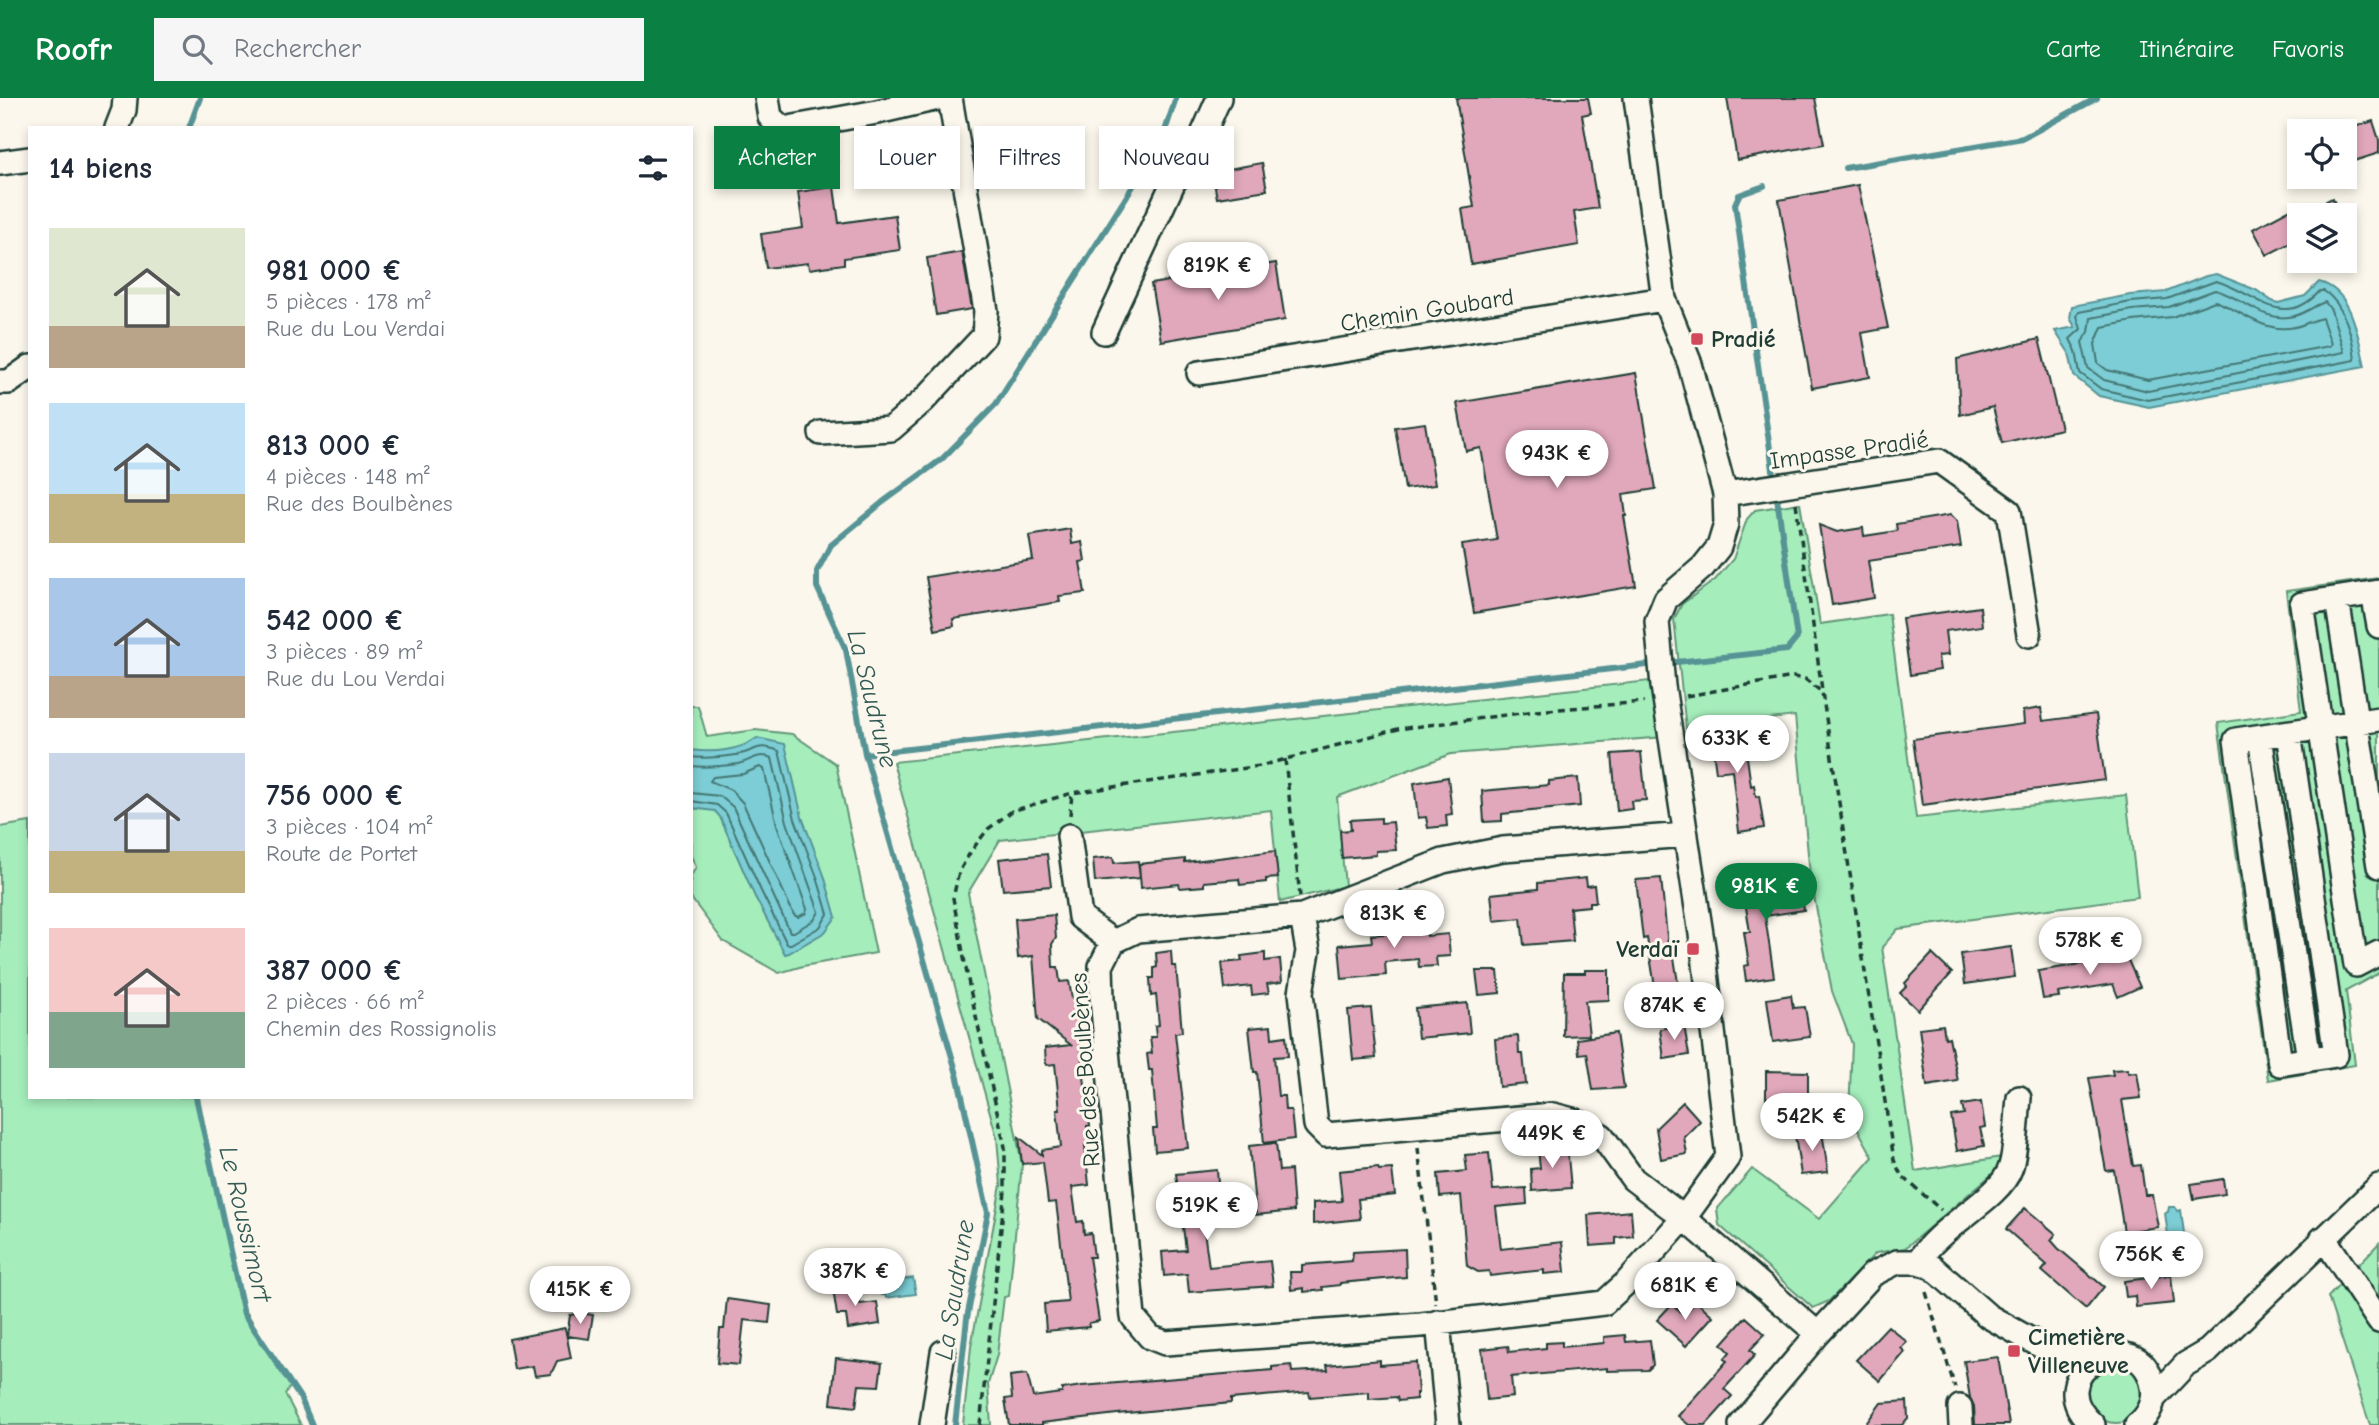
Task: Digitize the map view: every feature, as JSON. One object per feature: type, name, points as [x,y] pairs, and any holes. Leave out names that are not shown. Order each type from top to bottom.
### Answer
[{"type":"street","points":[[118,126],[125,98]]},
{"type":"street","points":[[767,98],[770,117],[783,129],[938,98]]},
{"type":"street","points":[[821,433],[891,429],[924,400],[984,337],[986,311],[952,150],[950,98]]},
{"type":"street","points":[[1189,126],[1202,98]]},
{"type":"street","points":[[1207,126],[1219,98]]},
{"type":"street","name":"Rue des Boulbènes","points":[[1636,98],[1664,299],[1690,364],[1725,494],[1726,524],[1719,547],[1703,568],[1667,599],[1657,621],[1657,642],[1703,947],[1728,1157],[1684,1218],[1627,1282],[1604,1303],[1429,1324],[1165,1343],[1150,1337],[1133,1317],[1102,999],[1101,966],[1113,942],[1138,930],[1302,916],[1443,861],[1503,849],[1686,835]]},
{"type":"street","points":[[0,163],[28,159]]},
{"type":"street","points":[[1104,332],[1170,189]]},
{"type":"street","name":"Chemin Goubard","points":[[1199,373],[1664,299]]},
{"type":"street","points":[[0,382],[9,382],[28,368]]},
{"type":"street","name":"Impasse Pradié","points":[[1725,494],[1939,461],[2009,511],[2029,635]]},
{"type":"street","points":[[2379,626],[2376,592],[2302,604],[2356,965],[2379,953]]},
{"type":"street","points":[[2337,598],[2368,721],[2379,866]]},
{"type":"street","points":[[2289,733],[2336,1055],[2309,1059],[2260,737],[2368,721]]},
{"type":"street","points":[[1069,836],[1080,917],[1113,942]]},
{"type":"street","points":[[1302,916],[1308,951],[1301,993],[1315,1125],[1325,1135],[1553,1115],[1576,1121],[1602,1136],[1633,1179],[1684,1218],[1818,1334]]},
{"type":"street","points":[[1918,1262],[1933,1241],[2001,1185],[2011,1169],[2019,1098]]},
{"type":"street","points":[[2153,1399],[2186,1364],[2207,1351],[2379,1186]]},
{"type":"street","points":[[2322,1239],[2379,1321]]},
{"type":"street","points":[[1741,1425],[1873,1274],[1897,1262],[1918,1262],[1932,1267],[1988,1316],[2043,1347],[2097,1358],[2117,1354],[2137,1361],[2186,1364]]},
{"type":"street","points":[[1429,1324],[1448,1425]]},
{"type":"street","points":[[2043,1347],[2076,1389]]},
{"type":"street","points":[[932,1425],[943,1352]]},
{"type":"street","points":[[2086,1422],[2078,1409],[2076,1389],[2079,1376],[2097,1358]]},
{"type":"street","points":[[2137,1361],[2151,1378],[2153,1399],[2149,1411],[2137,1425]]},
{"type":"path","points":[[1793,484],[1894,1160],[1901,1175],[1942,1210],[1921,1228],[1933,1241]]},
{"type":"path","points":[[980,1425],[1005,1191],[1005,1147],[969,985],[953,898],[959,872],[988,829],[1012,811],[1072,793],[1260,766],[1398,729],[1793,677],[1805,679],[1822,692]]},
{"type":"path","points":[[1285,759],[1302,916]]},
{"type":"path","points":[[1416,1129],[1429,1324]]},
{"type":"path","points":[[1918,1262],[1960,1416]]},
{"type":"green space","points":[[1800,503],[1820,624],[1889,614],[1916,818],[2126,795],[2138,897],[1898,929],[1882,947],[1915,1171],[2002,1157],[2004,1164],[1905,1248],[1876,1253],[1829,1301],[1813,1308],[1719,1225],[1717,1209],[1752,1169],[1819,1219],[1873,1157],[1849,1113],[1852,1044],[1832,991],[1810,875],[1795,716],[1686,729],[1674,619],[1682,604],[1715,580],[1733,559],[1747,519],[1755,510]]},
{"type":"green space","points":[[2379,578],[2379,973],[2346,991],[2355,1065],[2268,1080],[2218,723],[2301,711],[2286,591]]},
{"type":"green space","points":[[1659,680],[1665,737],[1451,754],[1337,797],[1345,886],[1280,902],[1271,810],[1000,840],[968,893],[1022,1164],[1009,1296],[1004,1297],[997,1355],[988,1384],[991,1425],[963,1425],[971,1347],[1001,1185],[997,1138],[893,762]]},
{"type":"green space","points":[[693,706],[698,706],[707,737],[755,730],[792,734],[836,764],[876,953],[779,973],[723,941],[693,901],[693,872],[696,867],[693,860]]},
{"type":"green space","points":[[28,822],[28,1099],[199,1099],[238,1298],[291,1386],[285,1394],[301,1425],[0,1425],[0,827]]},
{"type":"green space","points":[[2379,1243],[2379,1425],[2370,1425],[2328,1297]]},
{"type":"green space","points":[[2116,1365],[2137,1373],[2145,1394],[2137,1415],[2116,1423],[2095,1415],[2087,1394],[2095,1373]]},
{"type":"water","points":[[2216,274],[2256,290],[2278,303],[2305,296],[2319,282],[2330,287],[2340,295],[2352,316],[2365,366],[2149,407],[2099,396],[2074,376],[2069,353],[2055,331],[2075,327],[2070,318],[2072,306],[2130,295],[2166,292]]},
{"type":"water","points":[[757,738],[785,744],[802,817],[824,875],[836,917],[825,932],[785,954],[754,895],[720,817],[715,811],[693,808],[693,750],[726,750]]},
{"type":"water","points":[[2169,1207],[2181,1210],[2185,1241],[2169,1243],[2165,1213]]},
{"type":"water","points":[[913,1278],[916,1294],[886,1298],[882,1295],[884,1282]]},
{"type":"building","points":[[1456,98],[1588,98],[1591,113],[1582,115],[1598,208],[1574,212],[1579,245],[1471,264],[1462,209],[1474,207]]},
{"type":"building","points":[[1727,98],[1815,98],[1824,144],[1737,160]]},
{"type":"building","points":[[2373,121],[2379,140],[2379,153],[2357,160],[2357,126]]},
{"type":"building","points":[[1262,163],[1267,190],[1217,198],[1215,189],[1234,189],[1234,168]]},
{"type":"building","points":[[1858,185],[1888,328],[1862,333],[1870,377],[1812,388],[1779,200]]},
{"type":"building","points":[[834,189],[839,223],[895,215],[900,250],[844,258],[844,264],[809,269],[808,263],[766,268],[761,234],[803,228],[798,192]]},
{"type":"building","points":[[2332,198],[2335,203],[2323,203]]},
{"type":"building","points":[[2287,211],[2287,245],[2267,255],[2253,229]]},
{"type":"building","points":[[962,252],[972,309],[936,315],[927,258]]},
{"type":"building","points":[[1276,263],[1285,320],[1161,341],[1151,284]]},
{"type":"building","points":[[2039,339],[2061,429],[2002,443],[1993,407],[1960,415],[1957,359]]},
{"type":"building","points":[[1636,373],[1656,489],[1623,494],[1636,586],[1474,613],[1462,545],[1497,540],[1481,448],[1466,451],[1457,403]]},
{"type":"building","points":[[1425,423],[1435,485],[1405,489],[1395,427]]},
{"type":"building","points":[[1950,515],[1957,521],[1961,547],[1868,561],[1874,598],[1832,605],[1819,525],[1837,532],[1863,528],[1864,536],[1897,531],[1896,524]]},
{"type":"building","points":[[1070,529],[1072,544],[1082,542],[1085,561],[1080,562],[1085,593],[1059,596],[1060,602],[953,619],[954,626],[935,630],[926,577],[1033,560],[1029,536]]},
{"type":"building","points":[[1980,607],[1982,626],[1945,631],[1948,655],[1938,656],[1940,670],[1910,675],[1902,618]]},
{"type":"building","points":[[2041,708],[2043,721],[2096,714],[2105,780],[1922,805],[1913,739],[2024,724],[2023,711]]},
{"type":"building","points":[[1734,724],[1735,737],[1744,736],[1751,786],[1754,785],[1756,797],[1759,796],[1764,828],[1739,832],[1732,770],[1716,772],[1710,727]]},
{"type":"building","points":[[1641,752],[1646,800],[1631,801],[1632,809],[1617,811],[1612,754]]},
{"type":"building","points":[[1448,777],[1452,814],[1446,815],[1447,826],[1428,828],[1426,817],[1418,818],[1414,783]]},
{"type":"building","points":[[1578,778],[1580,806],[1502,814],[1502,821],[1484,822],[1482,791],[1549,785],[1549,781]]},
{"type":"building","points":[[1381,818],[1381,823],[1393,822],[1396,850],[1342,858],[1340,831],[1351,830],[1350,820]]},
{"type":"building","points":[[1275,851],[1278,878],[1266,879],[1266,882],[1240,885],[1239,879],[1204,882],[1204,886],[1180,888],[1179,884],[1141,888],[1139,864],[1185,859],[1185,862]]},
{"type":"building","points":[[1047,854],[1051,886],[1003,890],[999,859]]},
{"type":"building","points":[[1113,857],[1114,863],[1138,861],[1140,878],[1095,882],[1093,859]]},
{"type":"building","points":[[1586,878],[1587,886],[1594,885],[1596,902],[1589,902],[1589,906],[1570,908],[1573,941],[1524,945],[1521,918],[1494,921],[1491,894],[1538,889],[1538,883]]},
{"type":"building","points":[[1661,878],[1668,946],[1672,945],[1679,989],[1656,993],[1647,938],[1643,939],[1636,880]]},
{"type":"building","points":[[1790,881],[1791,886],[1800,885],[1804,910],[1765,916],[1774,977],[1746,981],[1744,966],[1749,965],[1744,932],[1750,932],[1743,889]]},
{"type":"building","points":[[1425,913],[1427,936],[1448,934],[1450,956],[1436,957],[1437,966],[1419,967],[1418,959],[1385,962],[1386,975],[1342,979],[1339,945],[1372,942],[1371,935],[1406,932],[1404,915]]},
{"type":"building","points":[[1054,915],[1056,938],[1052,944],[1053,967],[1058,967],[1060,982],[1069,981],[1072,999],[1078,998],[1080,1018],[1077,1018],[1090,1126],[1087,1126],[1090,1145],[1085,1145],[1089,1185],[1072,1187],[1077,1222],[1083,1221],[1084,1234],[1091,1233],[1094,1257],[1089,1257],[1099,1321],[1089,1323],[1089,1327],[1046,1331],[1044,1304],[1068,1302],[1056,1202],[1048,1203],[1043,1162],[1022,1164],[1019,1137],[1042,1155],[1042,1150],[1061,1147],[1055,1064],[1046,1065],[1045,1048],[1071,1045],[1038,1019],[1033,956],[1018,958],[1015,919]]},
{"type":"building","points":[[2011,947],[2015,977],[1965,984],[1961,954]]},
{"type":"building","points":[[2123,949],[2140,987],[2118,997],[2113,984],[2058,993],[2059,997],[2043,999],[2038,971],[2094,962]]},
{"type":"building","points":[[1171,951],[1172,966],[1176,966],[1182,1032],[1175,1033],[1188,1148],[1155,1151],[1153,1129],[1157,1129],[1152,1070],[1149,1070],[1147,1054],[1152,1053],[1150,1037],[1156,1037],[1155,1026],[1159,1025],[1156,995],[1151,996],[1150,978],[1154,978],[1154,968],[1157,967],[1156,953]]},
{"type":"building","points":[[1265,953],[1265,961],[1280,959],[1282,982],[1267,984],[1269,993],[1252,995],[1251,986],[1225,989],[1222,963],[1242,961],[1241,956]]},
{"type":"building","points":[[1932,954],[1952,973],[1918,1010],[1900,993],[1907,986],[1905,983]]},
{"type":"building","points":[[1585,970],[1609,970],[1609,1000],[1585,1001],[1589,1035],[1563,1036],[1564,973],[1585,973]]},
{"type":"building","points":[[1476,971],[1498,971],[1500,993],[1479,995]]},
{"type":"building","points":[[1791,995],[1793,1008],[1805,1007],[1810,1037],[1773,1042],[1767,999]]},
{"type":"building","points":[[1467,1003],[1470,1033],[1418,1038],[1415,1008]]},
{"type":"building","points":[[1371,1008],[1376,1058],[1353,1060],[1348,1010]]},
{"type":"building","points":[[1684,1025],[1689,1055],[1664,1059],[1660,1029]]},
{"type":"building","points":[[1943,1025],[1945,1038],[1949,1037],[1958,1081],[1927,1086],[1919,1028]]},
{"type":"building","points":[[1271,1026],[1272,1038],[1286,1036],[1288,1056],[1274,1057],[1278,1096],[1284,1096],[1285,1110],[1291,1110],[1294,1139],[1264,1143],[1257,1072],[1254,1072],[1249,1028]]},
{"type":"building","points":[[1616,1033],[1624,1088],[1593,1090],[1587,1053],[1579,1054],[1577,1039]]},
{"type":"building","points":[[1518,1036],[1526,1084],[1499,1087],[1495,1039]]},
{"type":"building","points":[[2128,1069],[2128,1073],[2137,1072],[2141,1098],[2122,1100],[2133,1166],[2141,1165],[2145,1195],[2152,1195],[2158,1227],[2124,1232],[2114,1170],[2106,1171],[2089,1078],[2113,1075],[2112,1070]]},
{"type":"building","points":[[1766,1071],[1808,1072],[1808,1099],[1766,1098]]},
{"type":"building","points":[[1683,1102],[1700,1121],[1684,1137],[1687,1154],[1661,1159],[1656,1128]]},
{"type":"building","points":[[1981,1102],[1985,1127],[1980,1128],[1984,1146],[1957,1151],[1951,1116],[1964,1114],[1962,1105]]},
{"type":"building","points":[[1822,1131],[1828,1172],[1801,1175],[1795,1135]]},
{"type":"building","points":[[1276,1143],[1279,1171],[1291,1170],[1294,1211],[1256,1215],[1249,1146]]},
{"type":"building","points":[[1567,1146],[1571,1188],[1532,1191],[1531,1169],[1540,1168],[1538,1149]]},
{"type":"building","points":[[1489,1153],[1493,1190],[1526,1188],[1527,1204],[1496,1207],[1501,1249],[1562,1242],[1565,1272],[1544,1274],[1544,1270],[1490,1276],[1489,1271],[1478,1272],[1467,1266],[1461,1195],[1440,1197],[1438,1174],[1467,1171],[1465,1155]]},
{"type":"building","points":[[1378,1167],[1379,1170],[1392,1169],[1395,1195],[1358,1199],[1360,1219],[1313,1224],[1313,1203],[1342,1201],[1339,1171]]},
{"type":"building","points":[[1217,1170],[1220,1208],[1201,1209],[1209,1267],[1270,1261],[1273,1286],[1189,1292],[1187,1274],[1164,1276],[1162,1252],[1186,1250],[1176,1174]]},
{"type":"building","points":[[2223,1179],[2225,1194],[2194,1199],[2191,1184]]},
{"type":"building","points":[[2025,1208],[2056,1234],[2051,1240],[2058,1248],[2104,1287],[2086,1309],[2042,1271],[2047,1265],[2006,1229]]},
{"type":"building","points":[[1631,1211],[1633,1236],[1616,1238],[1616,1244],[1590,1246],[1588,1215]]},
{"type":"building","points":[[1405,1249],[1406,1277],[1340,1283],[1322,1287],[1323,1290],[1291,1290],[1290,1272],[1302,1272],[1302,1265],[1352,1261],[1353,1252]]},
{"type":"building","points":[[2171,1275],[2174,1303],[2136,1307],[2135,1296],[2126,1297],[2124,1281]]},
{"type":"building","points":[[858,1285],[860,1304],[877,1302],[880,1324],[848,1329],[846,1315],[837,1315],[833,1289]]},
{"type":"building","points":[[727,1299],[771,1305],[769,1323],[744,1320],[739,1365],[717,1363],[720,1329],[724,1329]]},
{"type":"building","points":[[1696,1301],[1713,1316],[1686,1346],[1657,1320],[1672,1304],[1684,1315]]},
{"type":"building","points":[[570,1315],[593,1315],[589,1339],[567,1336]]},
{"type":"building","points":[[1746,1317],[1765,1334],[1750,1350],[1755,1355],[1724,1389],[1732,1396],[1706,1425],[1689,1425],[1678,1416],[1727,1361],[1724,1359],[1730,1352],[1722,1344]]},
{"type":"building","points":[[1888,1326],[1907,1342],[1901,1348],[1905,1352],[1880,1381],[1856,1360]]},
{"type":"building","points":[[565,1328],[571,1358],[557,1361],[551,1374],[535,1376],[533,1366],[514,1369],[509,1339]]},
{"type":"building","points":[[1625,1335],[1626,1342],[1650,1340],[1653,1365],[1648,1370],[1607,1371],[1607,1368],[1511,1377],[1513,1397],[1487,1400],[1482,1349],[1508,1346],[1509,1352],[1546,1348],[1546,1343],[1562,1342],[1562,1347],[1604,1343],[1604,1337]]},
{"type":"building","points":[[1998,1357],[2009,1425],[1975,1425],[1974,1406],[1970,1398],[1964,1361]]},
{"type":"building","points":[[836,1358],[882,1363],[879,1386],[859,1385],[856,1407],[831,1404]]},
{"type":"building","points":[[1380,1360],[1380,1365],[1416,1362],[1416,1399],[1369,1399],[1369,1392],[1310,1397],[1309,1392],[1231,1399],[1231,1403],[1117,1414],[1042,1425],[1009,1425],[1005,1399],[1012,1398],[1010,1376],[1027,1374],[1033,1397],[1062,1393],[1062,1389],[1082,1386],[1272,1370],[1272,1367],[1291,1365],[1292,1372],[1328,1370],[1327,1365]]},
{"type":"building","points":[[1907,1401],[1908,1418],[1902,1425],[1865,1425],[1881,1403]]},
{"type":"waterway","name":"Le Roussimort","points":[[190,126],[200,98]]},
{"type":"waterway","name":"La Saudrune","points":[[955,1425],[967,1318],[988,1213],[958,1078],[865,754],[846,650],[817,587],[817,571],[831,545],[883,502],[942,459],[996,404],[1162,140],[1176,98]]},
{"type":"waterway","points":[[1845,168],[2023,138],[2097,98]]},
{"type":"waterway","points":[[1667,663],[1787,650],[1797,638],[1735,204],[1739,195],[1764,186]]},
{"type":"waterway","points":[[865,754],[1656,664]]},
{"type":"waterway","name":"Le Roussimort","points":[[196,1099],[244,1314],[301,1399],[312,1425]]},
{"type":"place","name":"Pradié","points":[[1697,339]]},
{"type":"place","name":"Verdaï","points":[[1693,949]]},
{"type":"place","name":"Cimetière Villeneuve","points":[[2014,1351]]}]
